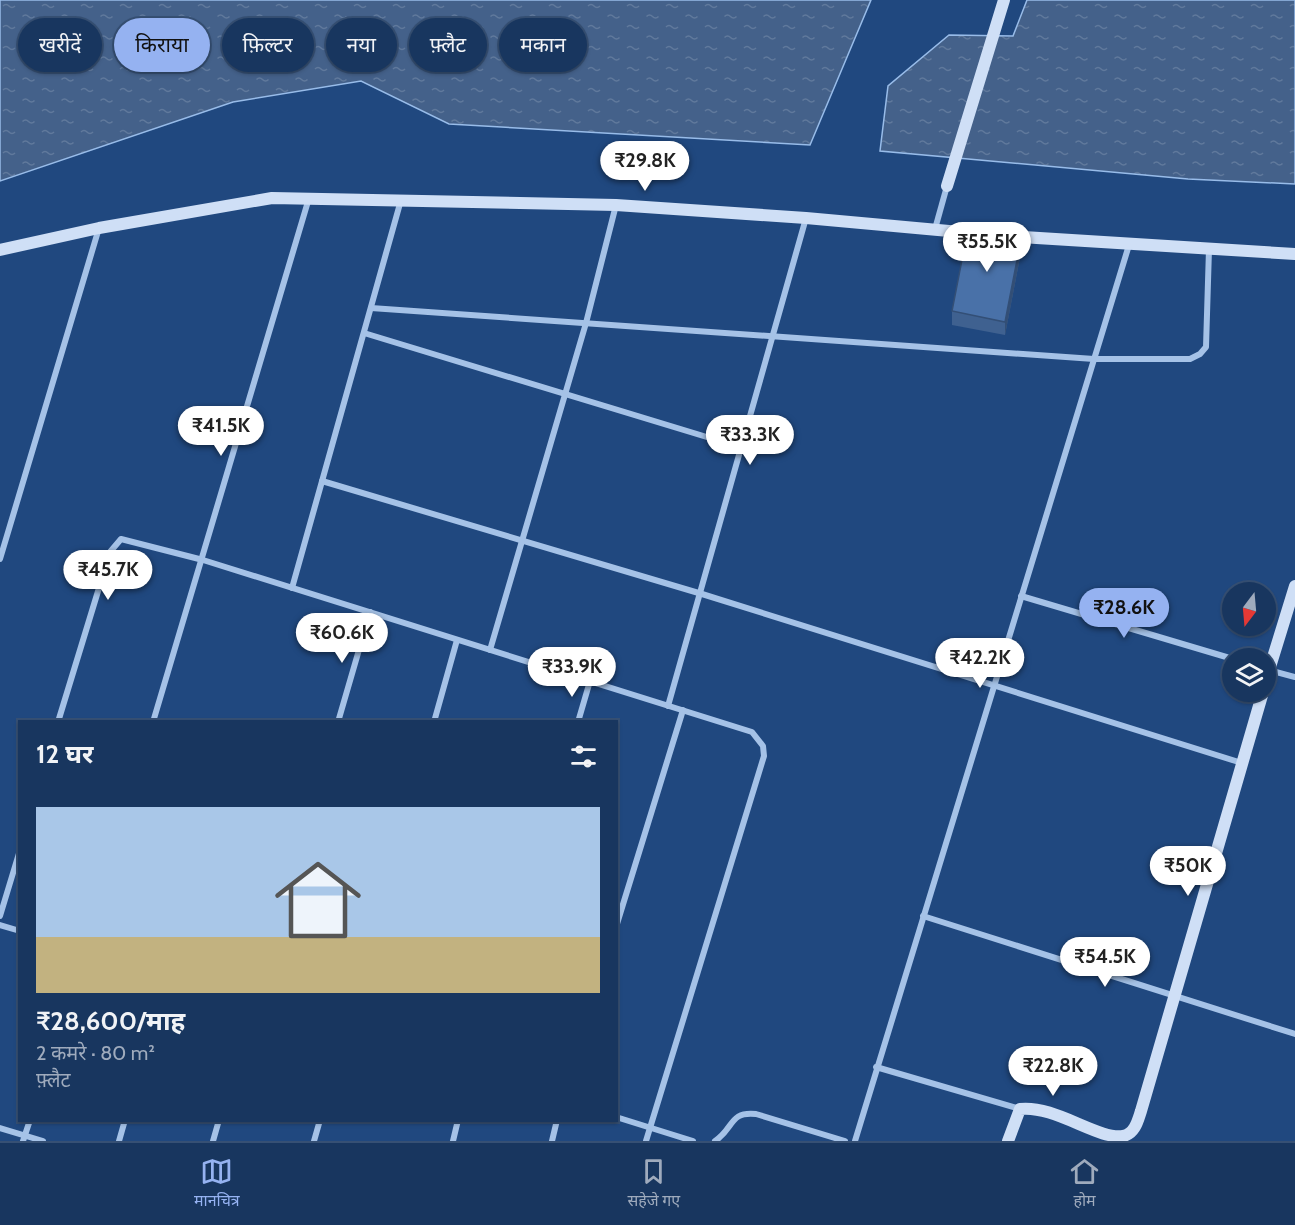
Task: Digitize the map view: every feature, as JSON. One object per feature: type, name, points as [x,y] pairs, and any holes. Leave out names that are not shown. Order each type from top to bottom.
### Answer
[{"type":"street","points":[[934,230],[1004,0]]},
{"type":"street","points":[[0,250],[99,228],[272,198],[310,198],[616,205],[806,218],[1129,245],[1295,254]]},
{"type":"street","points":[[154,720],[310,198]]},
{"type":"street","points":[[292,588],[401,200]]},
{"type":"street","points":[[490,650],[566,394],[616,205]]},
{"type":"street","points":[[668,706],[702,594],[806,218]]},
{"type":"street","points":[[0,559],[99,228]]},
{"type":"street","points":[[855,1141],[1129,245]]},
{"type":"street","points":[[371,308],[1094,359],[1190,359],[1200,354],[1206,347],[1209,249]]},
{"type":"street","points":[[364,333],[743,448]]},
{"type":"street","points":[[322,481],[702,594],[1242,763]]},
{"type":"street","points":[[59,720],[115,544],[122,539],[203,560],[752,732],[763,746],[764,756],[646,1141]]},
{"type":"street","points":[[1275,648],[1295,586]]},
{"type":"street","points":[[1021,596],[1222,656]]},
{"type":"street","points":[[339,720],[370,612]]},
{"type":"street","points":[[435,720],[457,640]]},
{"type":"street","points":[[1276,674],[1295,677]]},
{"type":"street","points":[[579,720],[590,681]]},
{"type":"street","points":[[876,1067],[1020,1109],[1044,1110],[1110,1134],[1123,1136],[1133,1131],[1141,1111],[1260,702]]},
{"type":"street","points":[[618,920],[682,710]]},
{"type":"street","points":[[0,916],[18,857]]},
{"type":"street","points":[[923,916],[1295,1034]]},
{"type":"street","points":[[0,925],[18,930]]},
{"type":"street","points":[[1008,1141],[1020,1109]]},
{"type":"street","points":[[716,1141],[722,1137],[735,1118],[743,1113],[756,1114],[845,1141]]},
{"type":"street","points":[[618,1118],[693,1141]]},
{"type":"street","points":[[24,1138],[29,1122]]},
{"type":"street","points":[[119,1141],[124,1122]]},
{"type":"street","points":[[213,1141],[218,1122]]},
{"type":"street","points":[[314,1141],[319,1122]]},
{"type":"street","points":[[453,1141],[458,1122]]},
{"type":"street","points":[[552,1141],[557,1122]]},
{"type":"street","points":[[0,1128],[24,1138],[43,1141]]},
{"type":"water","points":[[0,0],[871,0],[810,145],[449,124],[361,81],[233,102],[0,181]]},
{"type":"water","points":[[1027,0],[1295,0],[1295,184],[1188,179],[880,151],[888,86],[949,35],[1013,36]]},
{"type":"building","points":[[969,224],[1022,234],[1005,322],[952,311]]}]
